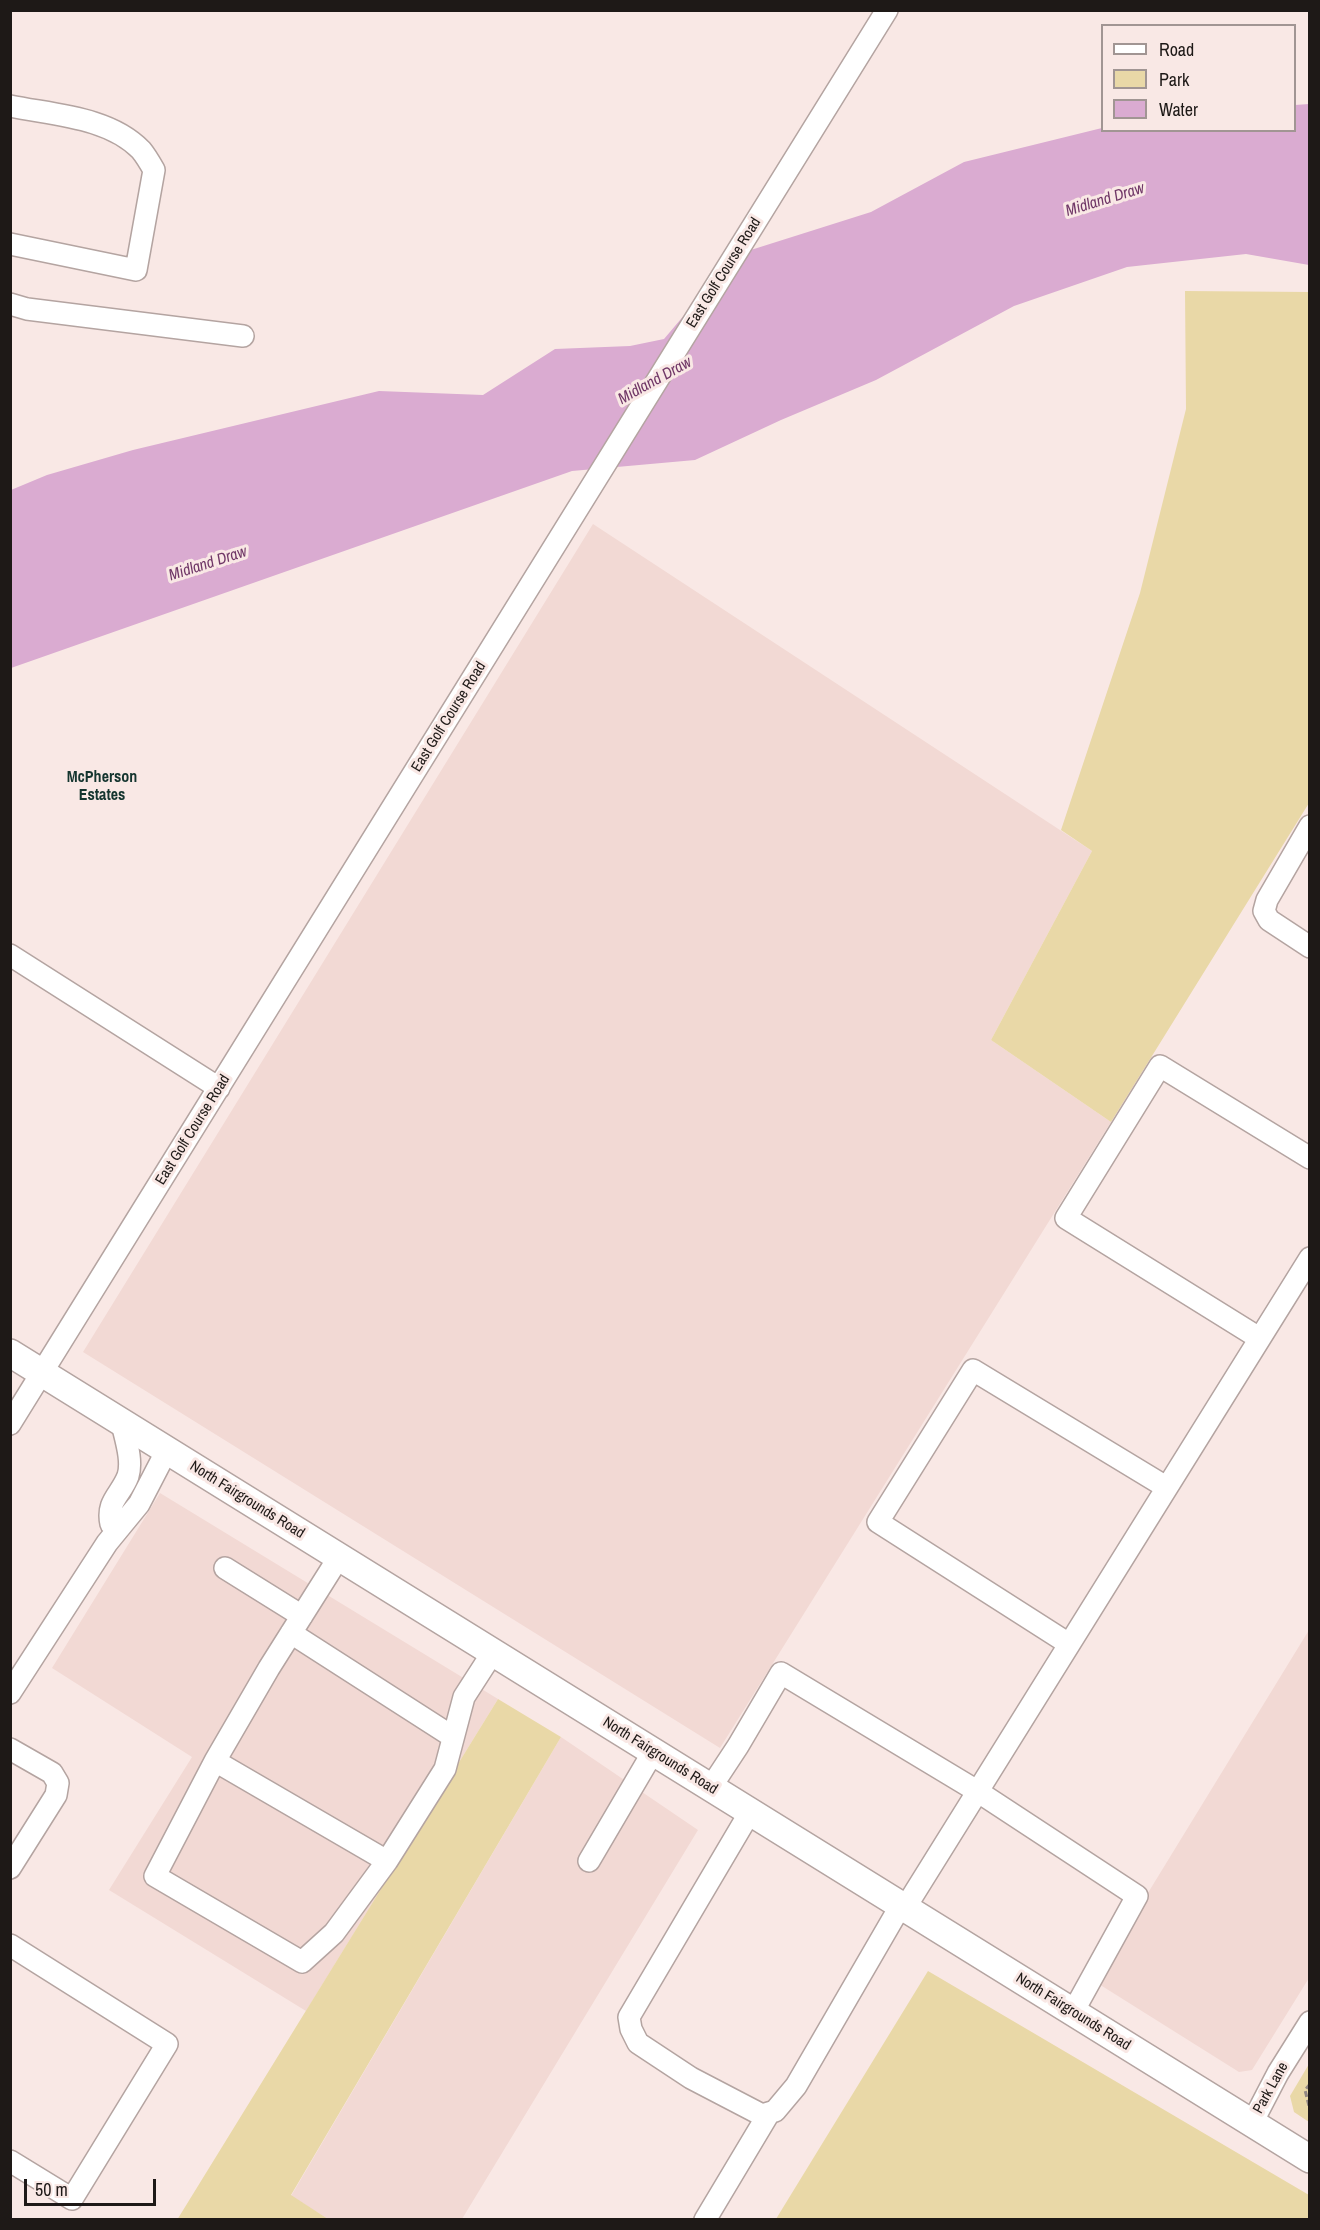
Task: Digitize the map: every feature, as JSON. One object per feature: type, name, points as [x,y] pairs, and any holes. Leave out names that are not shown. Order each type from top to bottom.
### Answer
[{"type":"main road","name":"North Fairgrounds Road","points":[[10,1353],[1310,2159]]},
{"type":"street","name":"East Golf Course Road","points":[[10,1424],[887,10]]},
{"type":"street","points":[[10,106],[99,124],[122,135],[142,151],[154,170],[136,270],[10,244]]},
{"type":"street","points":[[10,304],[27,309],[243,336]]},
{"type":"street","points":[[1310,826],[1267,900],[1264,911],[1269,920],[1310,947]]},
{"type":"street","points":[[10,955],[219,1088]]},
{"type":"street","points":[[1259,1338],[1066,1218],[1160,1066],[1310,1158]]},
{"type":"street","points":[[750,1812],[629,2017],[631,2029],[638,2043],[691,2078],[762,2115],[775,2111],[796,2086],[903,1907],[1310,1257]]},
{"type":"street","points":[[1069,1644],[878,1522],[974,1370],[1166,1487]]},
{"type":"street","points":[[118,1529],[111,1524],[109,1516],[113,1499],[128,1475],[128,1452],[122,1423]]},
{"type":"street","points":[[10,1693],[107,1543],[139,1504],[167,1450]]},
{"type":"street","points":[[339,1557],[215,1761],[155,1876],[302,1962],[334,1933],[387,1861],[445,1770],[464,1697],[493,1652]]},
{"type":"street","points":[[225,1568],[296,1625],[453,1737]]},
{"type":"street","points":[[711,1788],[781,1673],[977,1791],[1137,1896],[1073,2012]]},
{"type":"street","points":[[10,1749],[52,1773],[58,1783],[56,1795],[10,1868]]},
{"type":"street","points":[[589,1861],[653,1752]]},
{"type":"street","points":[[215,1761],[387,1861]]},
{"type":"street","points":[[10,1945],[167,2044],[72,2199],[10,2161]]},
{"type":"street","name":"Park Lane","points":[[1252,2123],[1278,2073],[1310,2022]]},
{"type":"street","points":[[705,2220],[769,2113]]},
{"type":"path","points":[[1310,2084],[1305,2090],[1310,2110]]},
{"type":"shaded area","points":[[593,524],[1092,851],[991,1040],[1111,1122],[720,1748],[83,1352]]},
{"type":"shaded area","points":[[160,1493],[498,1699],[306,2011],[109,1890],[192,1757],[52,1668]]},
{"type":"shaded area","points":[[1309,1630],[1309,1978],[1252,2070],[1239,2072],[1094,1981]]},
{"type":"shaded area","points":[[561,1737],[698,1830],[462,2219],[328,2219],[291,2196]]},
{"type":"green space","points":[[1185,291],[1309,292],[1309,803],[1111,1122],[991,1040],[1092,851],[1061,830],[1140,593],[1186,409]]},
{"type":"green space","points":[[498,1699],[561,1737],[291,2195],[328,2219],[177,2220]]},
{"type":"green space","points":[[928,1971],[1309,2195],[1309,2219],[776,2219]]},
{"type":"green space","points":[[1309,2064],[1309,2122],[1294,2112],[1290,2096]]},
{"type":"water","name":"Midland Draw","points":[[1309,104],[1309,265],[1246,254],[1127,267],[1014,306],[876,380],[781,420],[695,460],[572,471],[11,668],[11,490],[47,475],[133,450],[379,391],[483,395],[555,349],[630,346],[664,339],[735,255],[871,212],[964,162],[1101,128],[1101,132],[1296,132],[1296,105]]},
{"type":"district","name":"McPherson Estates","points":[[102,787]]}]
